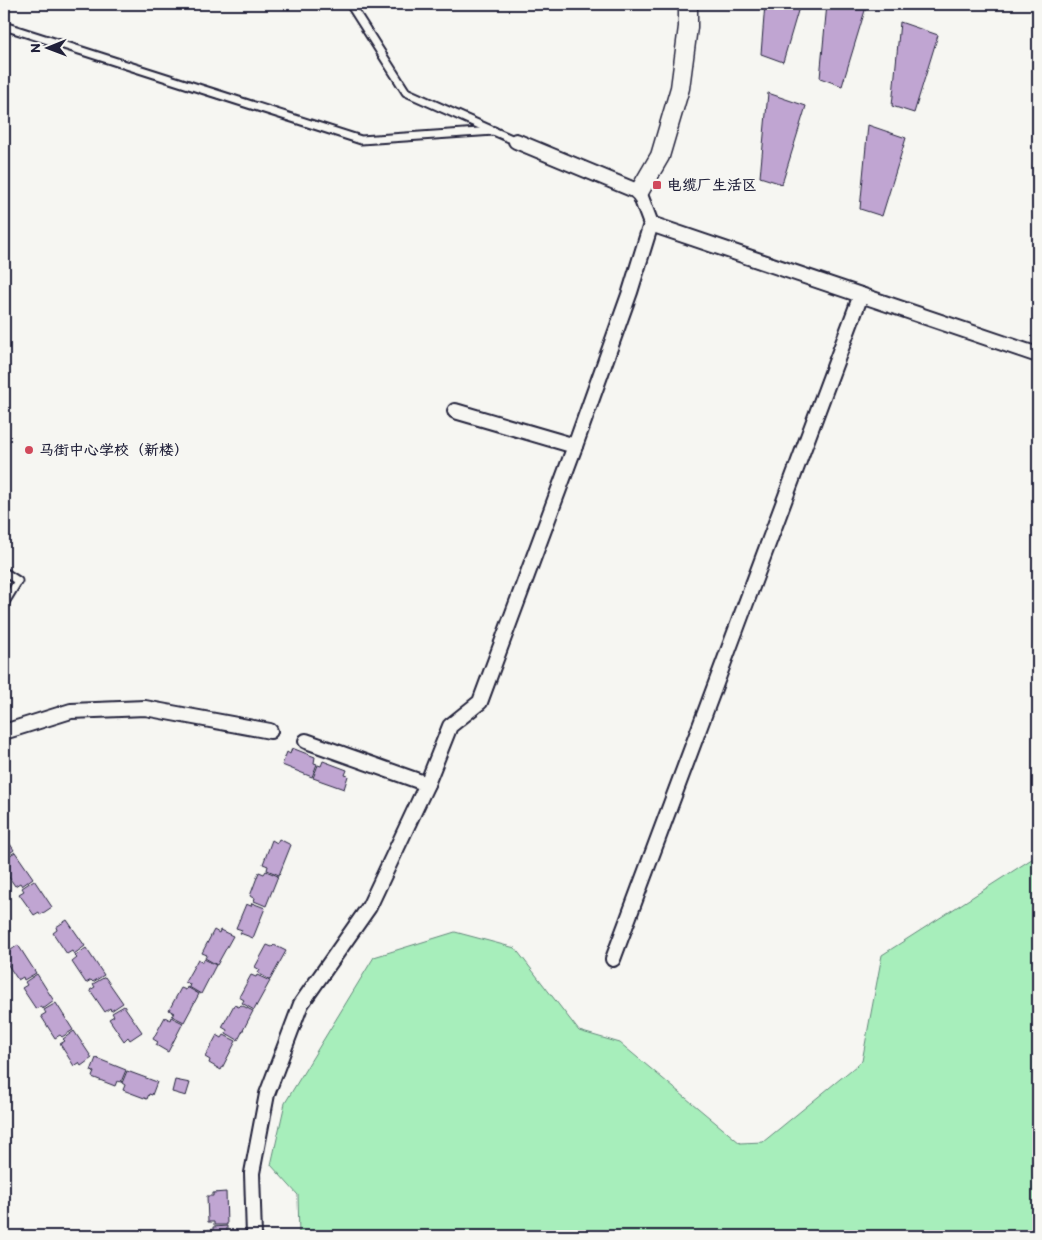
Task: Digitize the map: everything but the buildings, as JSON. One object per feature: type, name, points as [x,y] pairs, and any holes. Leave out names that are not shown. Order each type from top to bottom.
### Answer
[{"type":"street","points":[[639,192],[660,156],[680,88],[688,27],[688,4]]},
{"type":"street","points":[[254,1236],[252,1174],[267,1094],[301,1004],[369,907],[427,784],[450,726],[480,702],[575,446],[630,292],[651,224],[639,192],[516,141]]},
{"type":"street","points":[[651,224],[1038,355]]},
{"type":"street","points":[[613,959],[861,295]]},
{"type":"street","points":[[455,411],[575,446]]},
{"type":"street","points":[[4,732],[70,711],[145,708],[270,731]]},
{"type":"street","points":[[306,741],[427,784]]},
{"type":"lane","points":[[350,4],[406,92],[516,141]]},
{"type":"lane","points":[[4,26],[361,140],[494,131]]},
{"type":"lane","points":[[4,572],[18,581],[4,604]]},
{"type":"green space","points":[[1038,855],[1038,1236],[299,1236],[298,1195],[271,1165],[285,1103],[374,957],[455,932],[515,948],[579,1031],[620,1043],[740,1143],[763,1142],[862,1061],[882,955]]},
{"type":"place","name":"电缆厂生活区","points":[[657,185]]},
{"type":"place","name":"马街中心学校（新楼）","points":[[29,450]]}]
